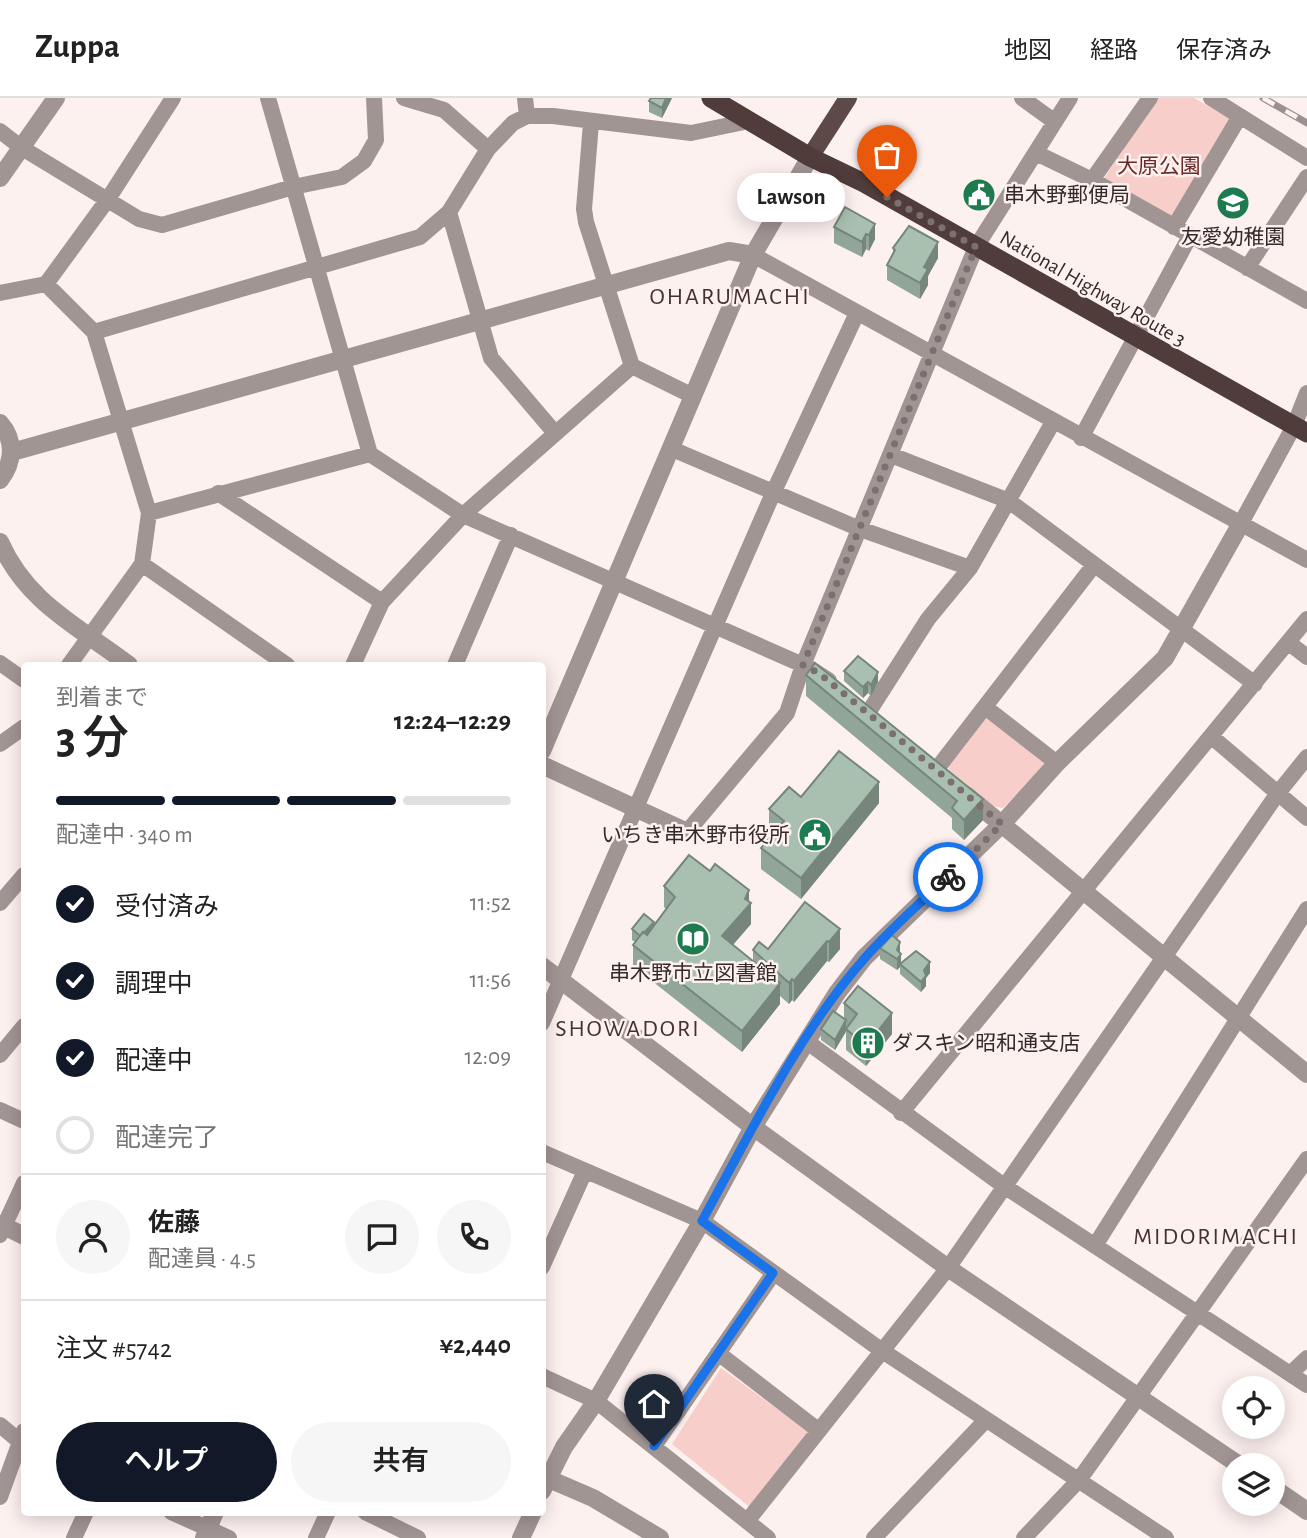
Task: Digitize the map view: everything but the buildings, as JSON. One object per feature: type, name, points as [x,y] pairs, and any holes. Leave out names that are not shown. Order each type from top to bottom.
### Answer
[{"type":"highway","name":"National Highway Route 3","points":[[713,98],[810,158],[864,183],[1134,338],[1301,429]]},
{"type":"main road","points":[[810,158],[848,98]]},
{"type":"street","points":[[0,178],[56,98]]},
{"type":"street","points":[[0,293],[46,284],[108,199],[173,98]]},
{"type":"street","points":[[268,98],[370,454],[463,515],[803,665],[839,690]]},
{"type":"street","points":[[0,131],[22,148],[139,219],[162,225],[293,187],[342,177],[363,161],[376,140],[374,98]]},
{"type":"street","points":[[404,98],[444,110],[488,149]]},
{"type":"street","points":[[525,98],[527,116]]},
{"type":"street","points":[[1022,98],[1055,122]]},
{"type":"street","points":[[546,767],[687,832],[787,713],[803,665],[976,247],[1070,98]]},
{"type":"street","points":[[1092,180],[1150,98]]},
{"type":"street","points":[[1212,98],[1307,158]]},
{"type":"street","points":[[94,332],[420,237],[449,212],[488,149],[513,123],[527,116],[553,116],[591,123],[691,133],[749,121]]},
{"type":"street","points":[[1174,227],[1240,116]]},
{"type":"street","points":[[591,123],[584,209],[632,366],[693,396]]},
{"type":"street","points":[[1036,153],[1092,180],[1307,301]]},
{"type":"street","points":[[546,742],[753,255],[810,158]]},
{"type":"street","points":[[1247,268],[1307,177]]},
{"type":"street","points":[[449,212],[491,358],[555,433]]},
{"type":"street","points":[[1081,438],[1190,236]]},
{"type":"street","points":[[12,452],[729,251],[753,255],[1307,561]]},
{"type":"street","points":[[46,284],[94,332],[119,423],[149,513],[142,564],[71,662]]},
{"type":"street","points":[[546,1014],[774,491],[857,313]]},
{"type":"street","points":[[354,662],[382,602],[463,515],[632,366]]},
{"type":"street","points":[[546,1478],[596,1401],[702,1221],[753,1127],[806,1041],[864,958],[1002,824],[1057,763],[1165,658],[1240,525],[1301,429],[1307,393]]},
{"type":"street","points":[[868,713],[928,619],[970,568],[1053,422]]},
{"type":"street","points":[[0,423],[9,438],[12,452],[6,472],[0,480]]},
{"type":"street","points":[[672,449],[860,529],[970,568]]},
{"type":"street","points":[[149,513],[370,454]]},
{"type":"street","points":[[891,455],[1009,501],[1182,627],[1255,684]]},
{"type":"street","points":[[218,493],[382,602]]},
{"type":"street","points":[[456,662],[511,535]]},
{"type":"street","points":[[0,542],[9,564],[29,590],[54,612],[125,662]]},
{"type":"street","points":[[142,564],[283,662]]},
{"type":"street","points":[[1094,565],[985,707],[941,774],[1307,1074]]},
{"type":"street","points":[[901,1113],[1307,619]]},
{"type":"street","points":[[1289,643],[1307,657]]},
{"type":"street","points":[[0,663],[21,678]]},
{"type":"street","points":[[985,707],[1057,763]]},
{"type":"street","points":[[0,744],[21,730]]},
{"type":"street","points":[[1212,737],[1307,818]]},
{"type":"street","points":[[748,1520],[948,1268],[1278,793],[1307,757]]},
{"type":"street","points":[[0,903],[21,878]]},
{"type":"street","points":[[1096,1244],[1307,909]]},
{"type":"street","points":[[546,969],[753,1127],[948,1268],[1222,1454]]},
{"type":"street","points":[[0,1055],[21,1030]]},
{"type":"street","points":[[806,1041],[1004,1186],[1307,1385]]},
{"type":"street","points":[[0,1110],[21,1120]]},
{"type":"street","points":[[546,1154],[702,1221],[881,1350],[1165,1538]]},
{"type":"street","points":[[1024,1538],[1079,1480],[1136,1396],[1307,1159]]},
{"type":"street","points":[[546,1258],[585,1171]]},
{"type":"street","points":[[21,1189],[2,1229],[21,1235]]},
{"type":"street","points":[[654,1446],[773,1273]]},
{"type":"street","points":[[718,1353],[818,1430]]},
{"type":"street","points":[[1290,1374],[1307,1358]]},
{"type":"street","points":[[546,1378],[596,1401],[768,1538]]},
{"type":"street","points":[[874,1538],[985,1421]]},
{"type":"street","points":[[0,1426],[21,1439]]},
{"type":"street","points":[[0,1497],[21,1445]]},
{"type":"street","points":[[546,1483],[593,1498],[660,1538]]},
{"type":"street","points":[[1285,1496],[1307,1511]]},
{"type":"street","points":[[74,1538],[84,1516]]},
{"type":"street","points":[[182,1516],[209,1526],[229,1538]]},
{"type":"street","points":[[316,1538],[326,1516]]},
{"type":"street","points":[[373,1516],[418,1538]]},
{"type":"street","points":[[522,1538],[531,1516]]},
{"type":"green space","name":"大原公園","points":[[1158,98],[1194,98],[1231,119],[1172,219],[1102,181]]},
{"type":"green space","points":[[990,718],[1044,760],[1045,766],[1003,808],[993,806],[949,770],[948,764],[982,719]]},
{"type":"green space","points":[[721,1368],[812,1434],[752,1509],[672,1444]]},
{"type":"railway","points":[[1263,98],[1307,123]]},
{"type":"way so far","points":[[887,197],[976,247],[803,665],[820,674],[1002,824],[948,877]]},
{"type":"place","name":"串木野郵便局","points":[[979,195]]},
{"type":"place","name":"Lawson","points":[[887,197]]},
{"type":"place","name":"友愛幼稚園","points":[[1233,203]]},
{"type":"place","name":"いちき串木野市役所","points":[[815,835]]},
{"type":"place","name":"串木野市立図書館","points":[[693,939]]},
{"type":"place","name":"ダスキン昭和通支店","points":[[868,1043]]},
{"type":"district","name":"OHARUMACHI","points":[[730,296]]},
{"type":"district","name":"SHOWADORI","points":[[628,1028]]},
{"type":"district","name":"MIDORIMACHI","points":[[1216,1236]]},
{"type":"route","points":[[654,1446],[773,1273],[702,1221],[753,1127],[837,993],[864,958],[948,877]]}]
